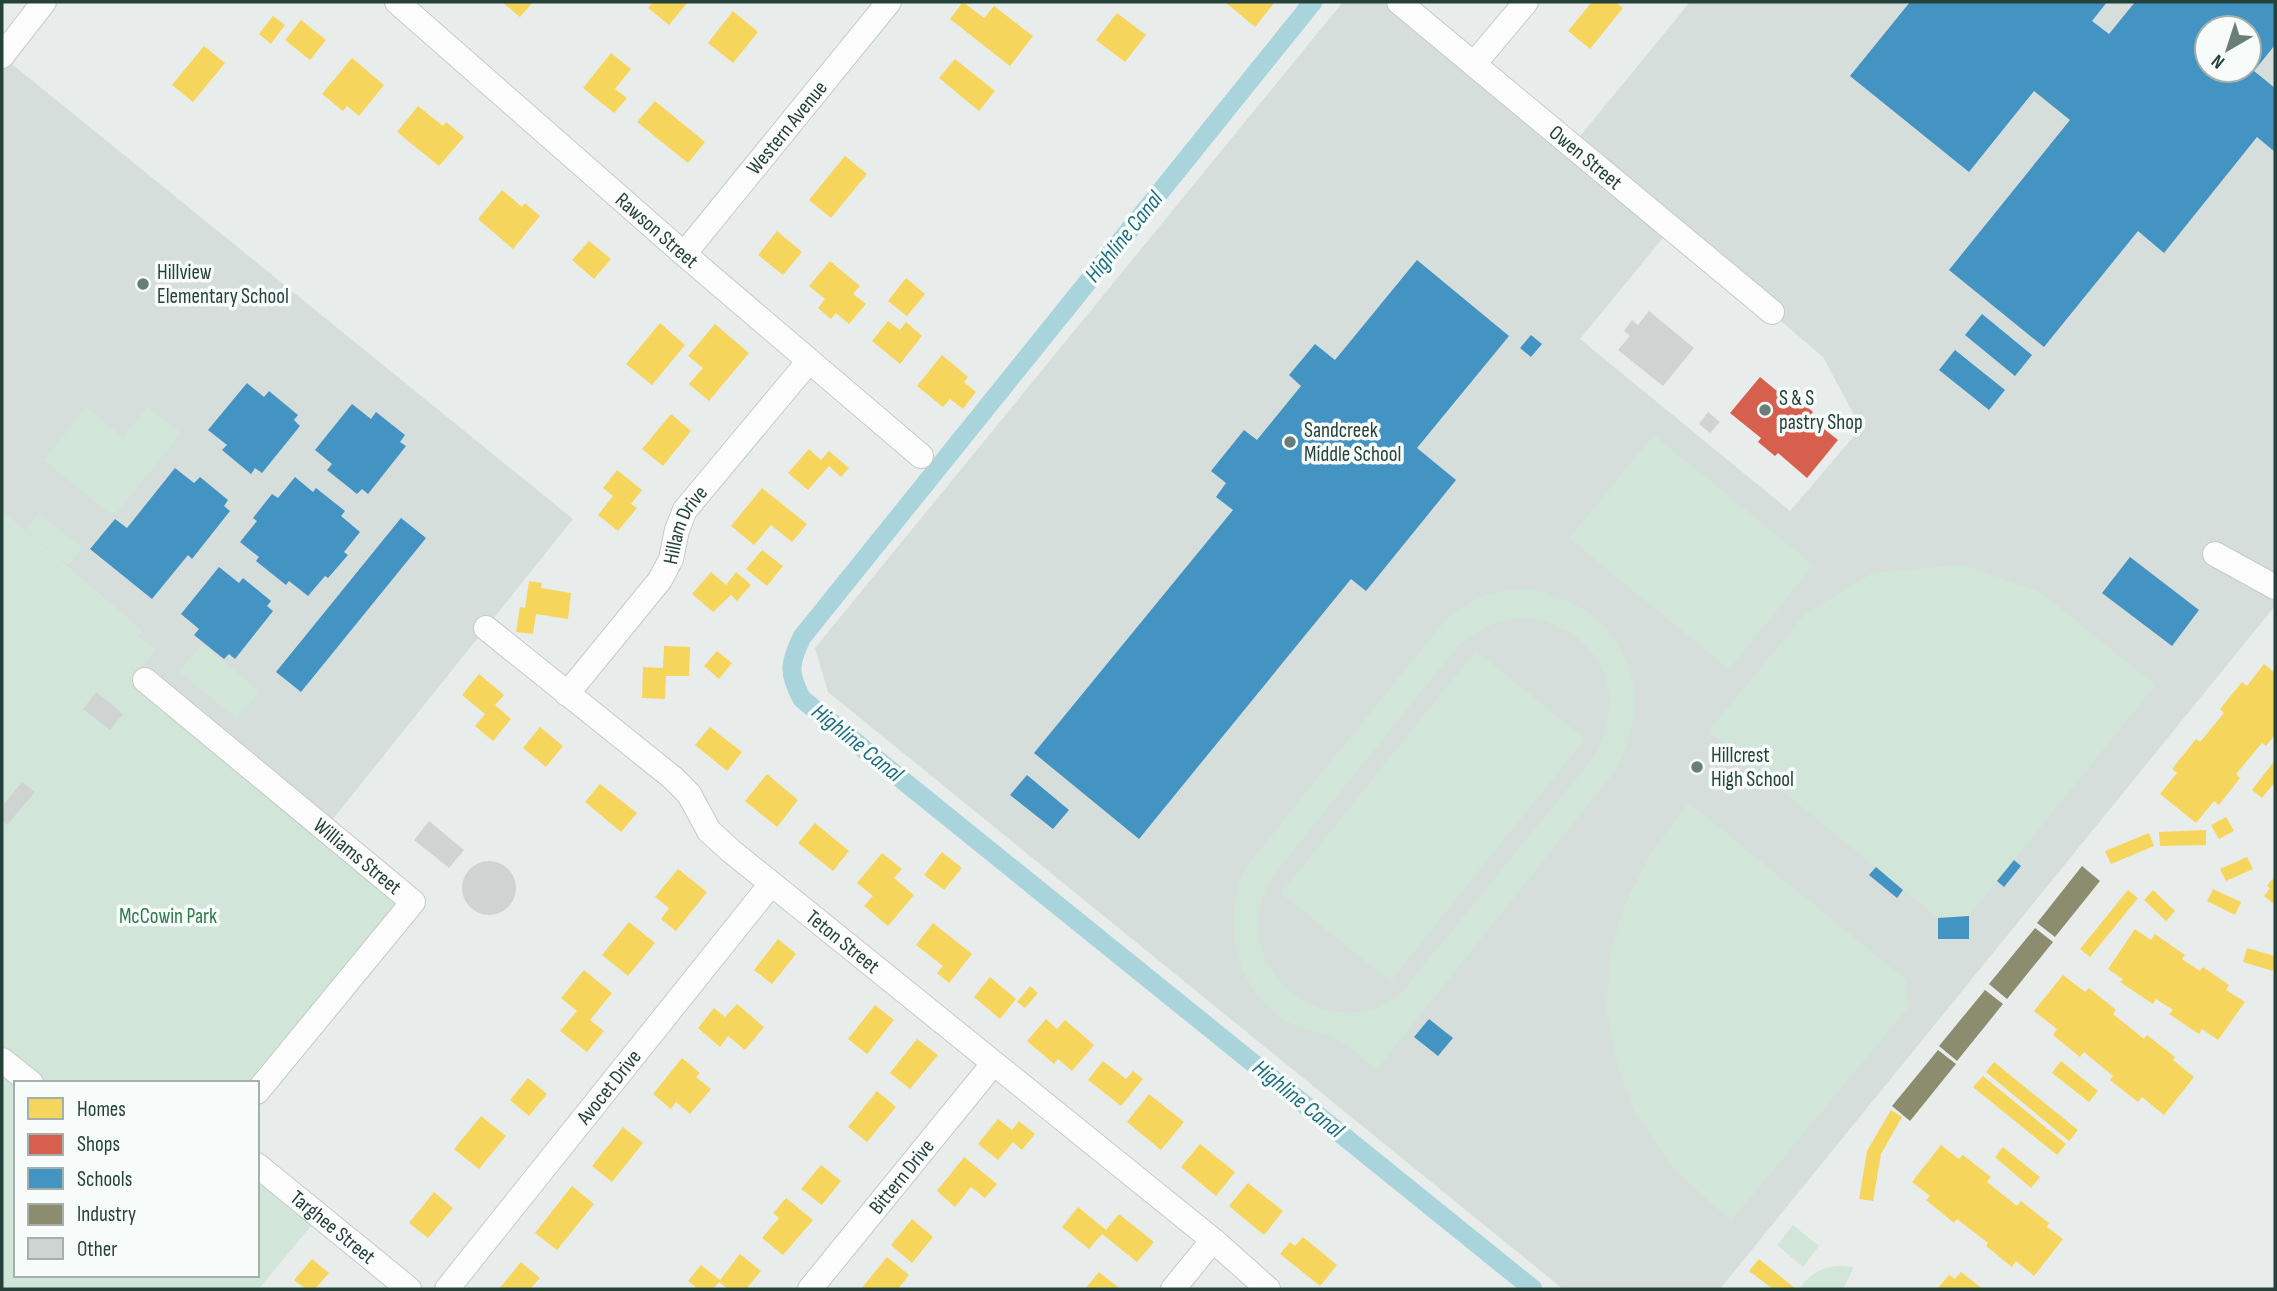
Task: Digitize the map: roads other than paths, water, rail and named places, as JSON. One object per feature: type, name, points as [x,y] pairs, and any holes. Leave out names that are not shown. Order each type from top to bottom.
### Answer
[{"type":"street","points":[[2,56],[44,2]]},
{"type":"street","name":"Rawson Street","points":[[397,2],[684,254],[921,456]]},
{"type":"street","name":"Western Avenue","points":[[684,254],[889,2]]},
{"type":"street","name":"Owen Street","points":[[1399,2],[1772,312]]},
{"type":"street","points":[[1474,64],[1526,2]]},
{"type":"street","name":"Hillam Drive","points":[[567,694],[660,580],[671,559],[677,530],[685,510],[809,361]]},
{"type":"street","points":[[2215,554],[2275,587]]},
{"type":"street","name":"Teton Street","points":[[486,628],[673,778],[689,794],[709,831],[771,884],[1213,1240],[1268,1289]]},
{"type":"street","name":"Williams Street","points":[[145,680],[413,902],[259,1090]]},
{"type":"street","name":"Avocet Drive","points":[[447,1289],[771,884]]},
{"type":"street","points":[[2,1060],[28,1081]]},
{"type":"street","name":"Bittern Drive","points":[[810,1289],[993,1063]]},
{"type":"street","name":"Targhee Street","points":[[259,1167],[409,1289]]},
{"type":"street","points":[[1174,1289],[1213,1240]]},
{"type":"waterway","name":"Highline Canal","points":[[1313,2],[802,637],[795,654],[792,675],[802,699],[1533,1289]]},
{"type":"place","name":"Hillview Elementary School","points":[[143,284]]},
{"type":"place","name":"S & S pastry Shop","points":[[1765,410]]},
{"type":"place","name":"Sandcreek Middle School","points":[[1290,442]]},
{"type":"place","name":"Hillcrest High School","points":[[1697,767]]},
{"type":"park label","name":"McCowin Park","points":[[168,916]]}]
